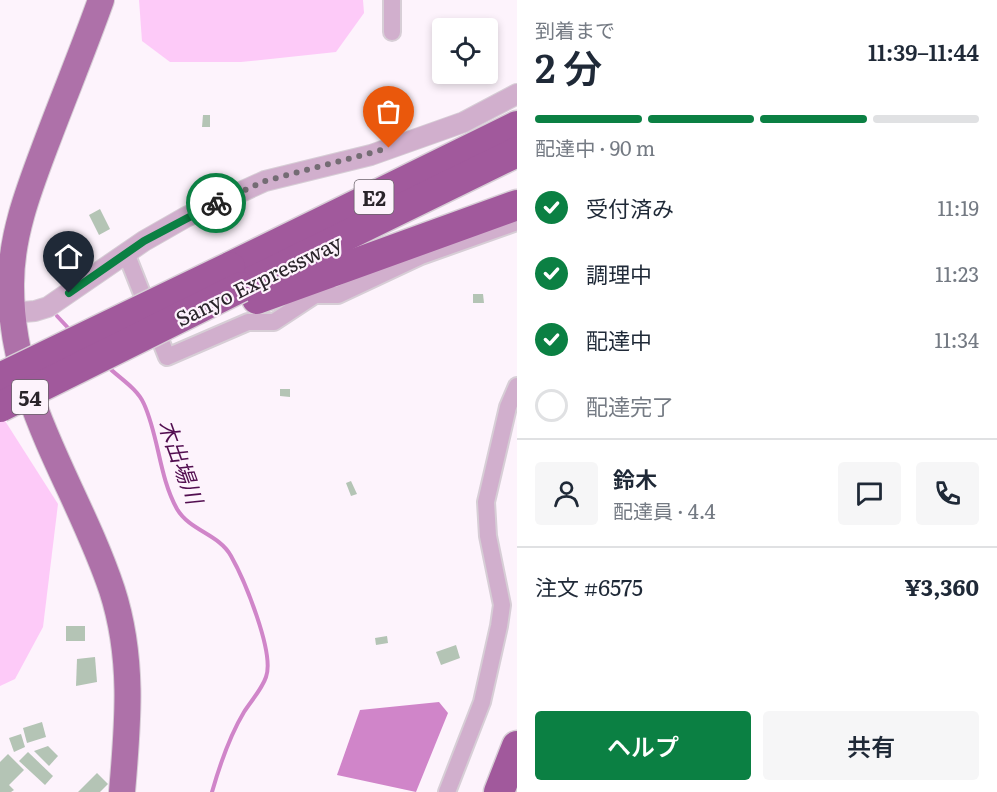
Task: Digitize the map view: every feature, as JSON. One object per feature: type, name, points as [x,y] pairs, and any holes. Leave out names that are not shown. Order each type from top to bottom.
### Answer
[{"type":"highway","name":"Sanyo Expressway","points":[[0,378],[239,286],[511,135]]},
{"type":"highway","points":[[0,407],[125,345],[164,337],[239,286],[517,205]]},
{"type":"highway","points":[[499,792],[517,746]]},
{"type":"main road","name":"54","points":[[101,0],[22,213],[6,313],[36,414],[97,550],[122,625],[128,659],[130,698],[122,792]]},
{"type":"street","points":[[392,0],[392,32]]},
{"type":"street","points":[[6,313],[34,311],[48,306],[126,253],[186,217],[265,181],[371,154],[464,122],[517,94]]},
{"type":"street","points":[[126,253],[167,357],[248,322],[274,322],[315,295],[338,295],[421,256],[517,222]]},
{"type":"street","points":[[447,792],[482,702],[499,626],[502,605],[488,536],[486,502],[508,407],[517,387]]},
{"type":"shaded area","points":[[139,0],[363,0],[364,13],[336,52],[241,62],[170,62],[142,41]]},
{"type":"shaded area","points":[[0,413],[58,504],[43,627],[15,679],[0,686]]},
{"type":"shaded area","points":[[439,702],[448,713],[416,792],[337,775],[360,710]]},
{"type":"building","points":[[203,115],[210,115],[210,127],[202,127]]},
{"type":"building","points":[[100,209],[110,229],[99,235],[89,215]]},
{"type":"building","points":[[473,294],[483,294],[484,303],[473,303]]},
{"type":"building","points":[[280,389],[290,389],[290,397],[280,396]]},
{"type":"building","points":[[351,481],[357,494],[351,496],[346,483]]},
{"type":"building","points":[[66,626],[85,626],[85,641],[66,641]]},
{"type":"building","points":[[387,636],[388,643],[376,645],[375,638]]},
{"type":"building","points":[[456,645],[460,658],[441,665],[436,652]]},
{"type":"building","points":[[95,657],[97,682],[76,686],[77,659]]},
{"type":"building","points":[[42,722],[46,737],[27,743],[23,728]]},
{"type":"building","points":[[21,734],[25,747],[14,752],[9,738]]},
{"type":"building","points":[[48,746],[58,756],[49,766],[34,751]]},
{"type":"building","points":[[28,752],[53,776],[45,785],[19,761]]},
{"type":"building","points":[[8,754],[24,770],[9,785],[14,790],[0,792],[0,762]]},
{"type":"building","points":[[97,773],[108,784],[100,792],[78,792]]},
{"type":"waterway","name":"木出場川","points":[[57,316],[71,331]]},
{"type":"waterway","name":"木出場川","points":[[106,365],[141,398],[153,430],[166,484],[177,509],[189,523],[219,542],[231,556],[250,598],[262,634],[268,666],[266,677],[234,731],[212,792]]},
{"type":"way so far","points":[[216,203],[265,181],[389,148]]},
{"type":"route","points":[[69,293],[144,241],[216,203]]}]
